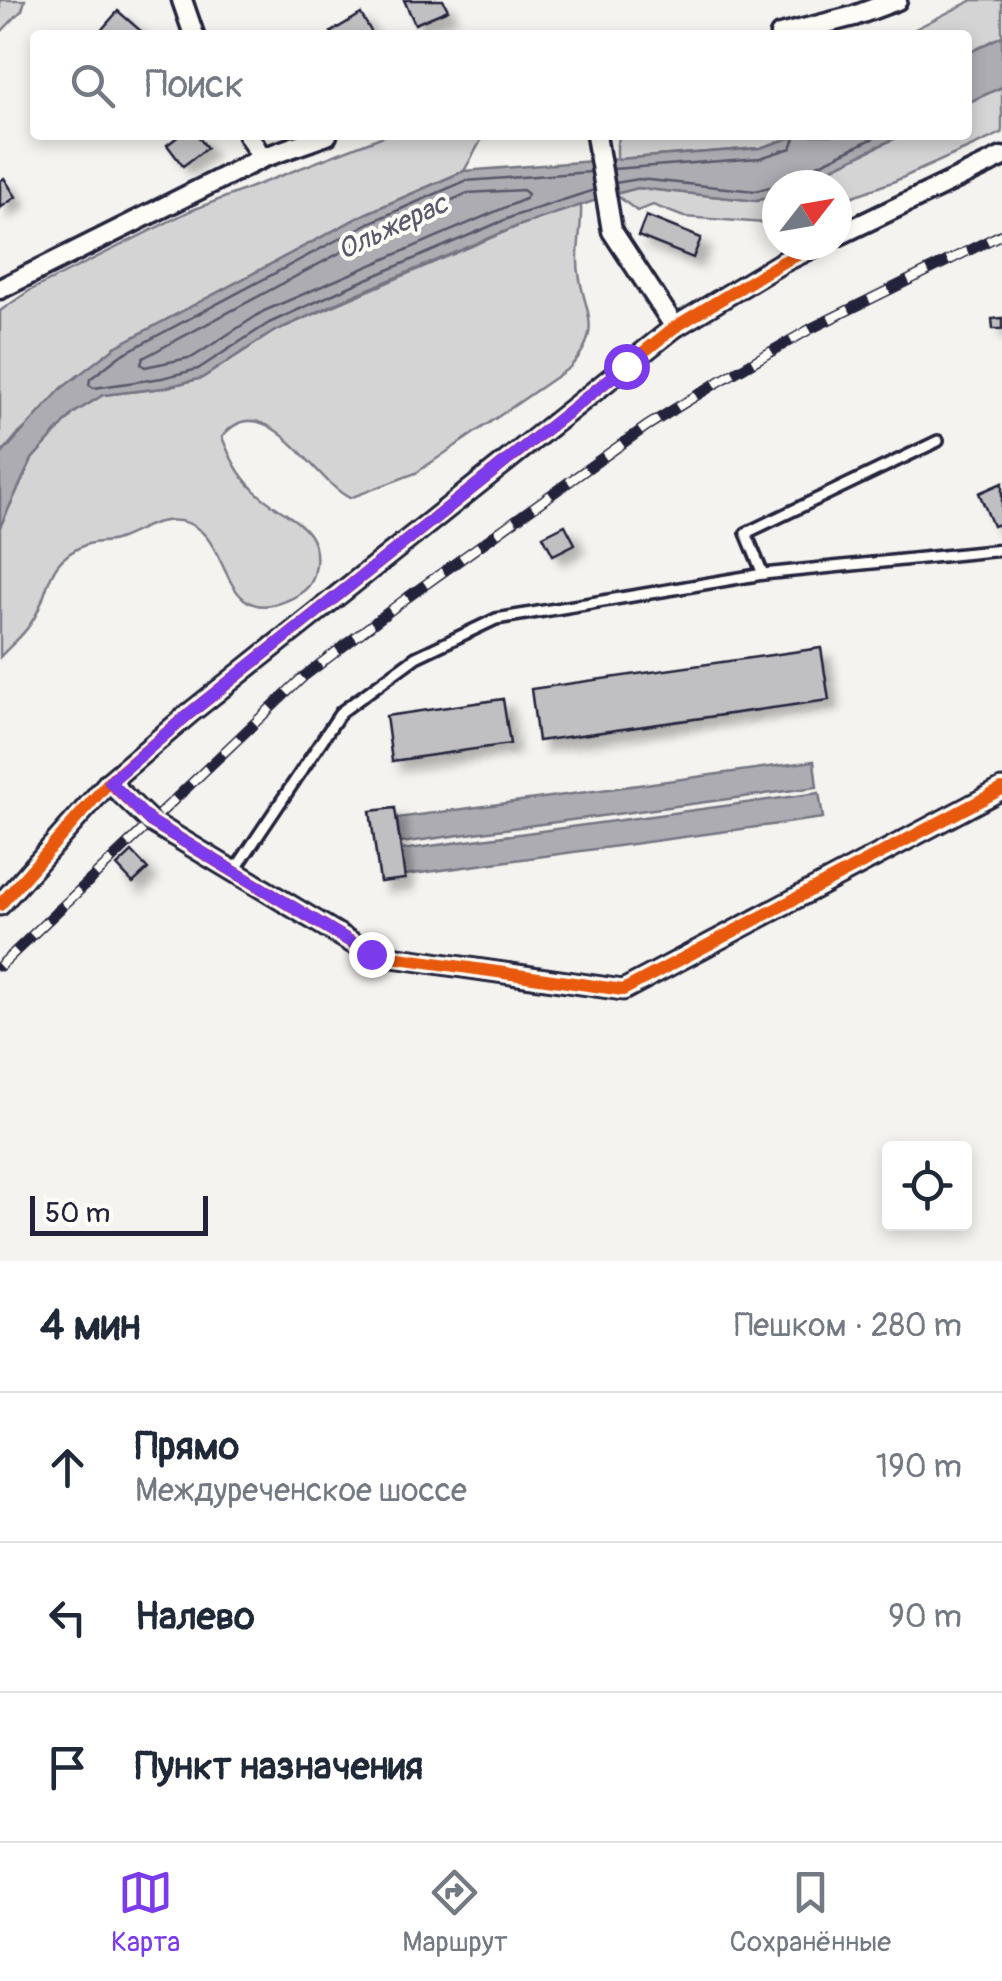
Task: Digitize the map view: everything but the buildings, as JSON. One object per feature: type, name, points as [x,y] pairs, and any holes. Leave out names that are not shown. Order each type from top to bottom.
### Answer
[{"type":"street","points":[[182,0],[192,30]]},
{"type":"street","points":[[799,30],[897,0]]},
{"type":"street","points":[[251,140],[262,158]]},
{"type":"street","points":[[0,289],[262,158],[313,140]]},
{"type":"street","points":[[597,140],[612,231],[675,327]]},
{"type":"street","points":[[852,229],[1002,157]]},
{"type":"street","points":[[0,904],[110,782],[190,713],[675,327],[788,260]]},
{"type":"street","points":[[110,782],[150,821],[371,954],[623,990],[1002,789]]},
{"type":"lane","points":[[763,574],[746,533],[938,441]]},
{"type":"lane","points":[[236,870],[341,712],[416,658],[496,619],[763,574],[1002,550]]},
{"type":"shaded area","points":[[0,0],[25,0],[22,10],[0,33]]},
{"type":"shaded area","points":[[973,0],[1002,0],[1002,36],[972,51],[972,30],[913,30]]},
{"type":"shaded area","points":[[1002,87],[1002,133],[852,197],[852,170],[828,170],[892,140],[972,140],[972,101]]},
{"type":"shaded area","points":[[373,140],[481,140],[464,171],[365,214],[115,347],[0,455],[0,311],[29,291],[190,211]]},
{"type":"shaded area","points":[[784,140],[760,148],[617,159],[617,143]]},
{"type":"shaded area","points":[[638,188],[762,199],[762,223],[684,217],[653,205],[637,211],[615,194]]},
{"type":"shaded area","points":[[581,204],[579,275],[590,327],[581,353],[569,368],[416,473],[350,498],[272,428],[255,421],[238,423],[222,437],[248,483],[308,532],[316,558],[314,575],[304,590],[288,600],[265,606],[248,602],[236,591],[210,541],[197,528],[180,521],[163,521],[71,552],[54,570],[31,623],[0,657],[0,527],[32,459],[74,413],[103,395],[163,388],[202,378],[273,332],[518,226]]},
{"type":"water","points":[[1002,36],[1002,87],[972,101],[972,51]]},
{"type":"water","name":"Ольжерас","points":[[784,140],[892,140],[828,170],[762,170],[762,199],[757,201],[638,188],[615,194],[518,226],[357,294],[273,332],[202,378],[163,388],[103,395],[74,413],[32,459],[0,527],[0,456],[62,388],[115,347],[365,214],[464,171],[760,148]]},
{"type":"water","points":[[814,761],[817,787],[400,843],[397,818]]},
{"type":"water","points":[[819,793],[823,818],[405,875],[401,850]]},
{"type":"railway","points":[[0,966],[303,677],[408,597],[647,426],[715,384],[812,328],[1002,234]]},
{"type":"cycle path","points":[[0,905],[109,782],[190,713],[675,327],[787,260]]},
{"type":"cycle path","points":[[109,782],[150,821],[371,954],[623,990],[1002,789]]},
{"type":"route","points":[[371,954],[150,821],[110,782],[190,713],[626,366]]}]
